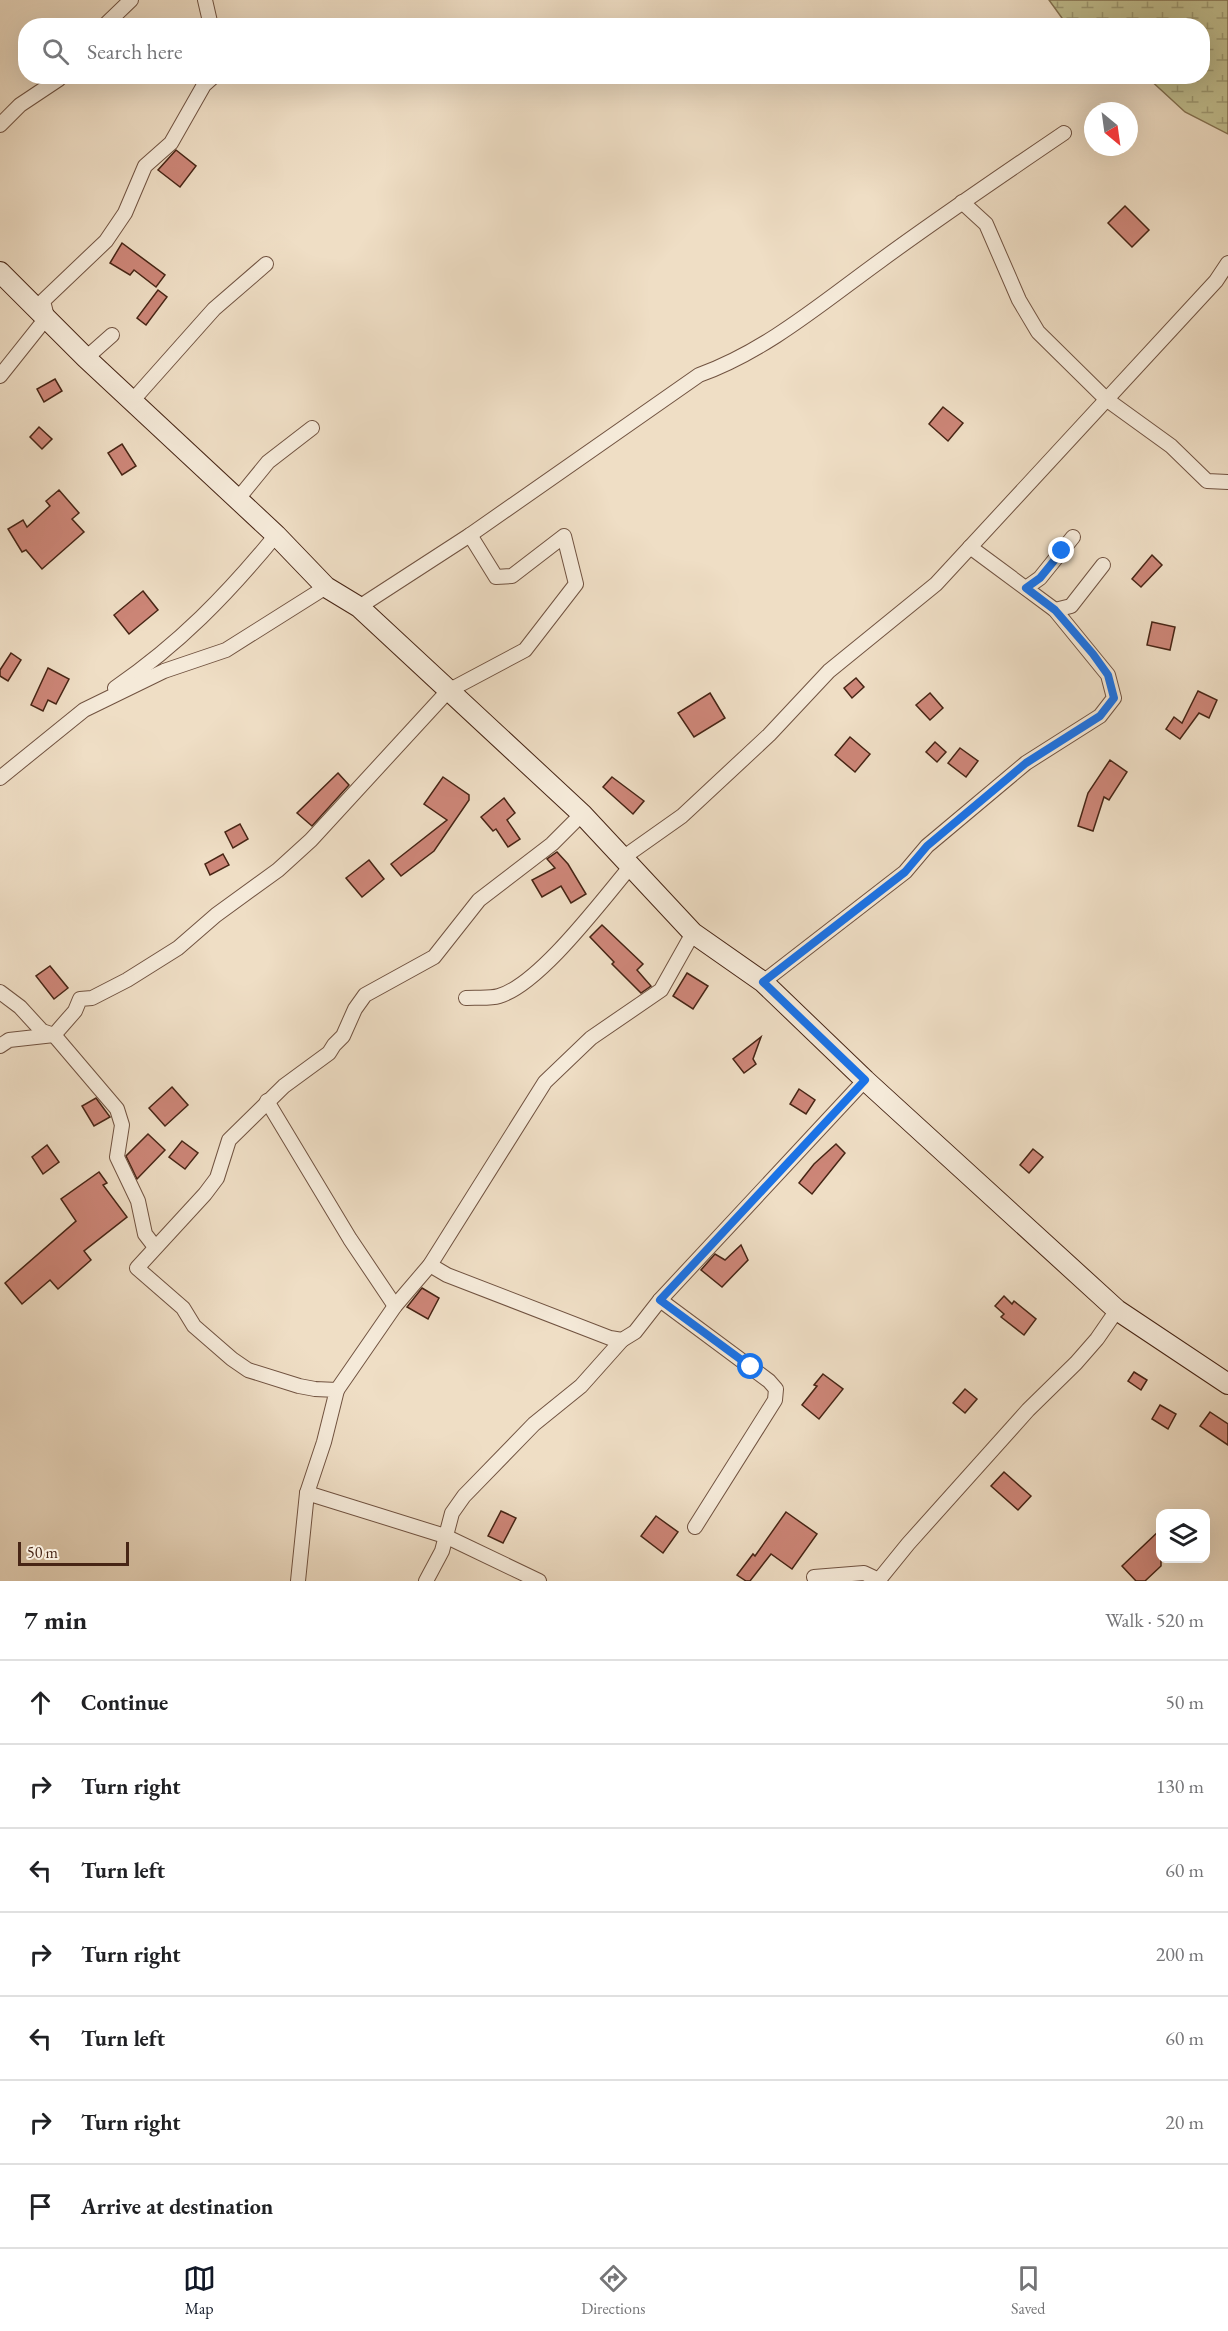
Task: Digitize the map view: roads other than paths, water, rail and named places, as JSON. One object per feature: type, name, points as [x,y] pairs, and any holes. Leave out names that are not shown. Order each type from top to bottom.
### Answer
[{"type":"main road","points":[[0,272],[86,358],[276,535],[326,587],[359,608],[582,814],[693,933],[763,982],[865,1080],[1117,1310],[1228,1384]]},
{"type":"street","points":[[112,18],[131,0]]},
{"type":"street","points":[[205,0],[209,18]]},
{"type":"street","points":[[0,125],[20,105],[52,84]]},
{"type":"street","points":[[0,376],[47,317],[43,301],[106,241],[125,213],[145,166],[171,143],[205,84]]},
{"type":"street","points":[[359,608],[470,535],[699,375],[730,364],[775,338],[962,202],[1064,133]]},
{"type":"street","points":[[962,202],[986,224],[1019,300],[1038,332],[1106,399],[1171,446],[1207,481],[1228,482]]},
{"type":"street","points":[[466,998],[499,996],[527,980],[553,957],[627,862],[682,816],[769,735],[829,671],[936,584],[1138,367],[1216,281],[1228,263]]},
{"type":"street","points":[[133,400],[214,309],[266,264]]},
{"type":"street","points":[[86,358],[112,335]]},
{"type":"street","points":[[237,500],[268,462],[312,428]]},
{"type":"street","points":[[0,778],[199,621],[233,587],[276,535]]},
{"type":"street","points":[[0,1046],[9,1040],[54,1035],[75,1011],[80,999],[92,998],[118,985],[178,948],[216,915],[278,870],[311,840],[448,691],[525,650],[576,584],[564,536],[512,576],[496,578],[470,535]]},
{"type":"street","points":[[1026,588],[1040,578],[1073,537]]},
{"type":"street","points":[[763,982],[905,872],[927,846],[1026,763],[1100,716],[1114,698],[1108,675],[1055,610],[970,547]]},
{"type":"street","points":[[1055,610],[1071,606],[1103,565]]},
{"type":"street","points":[[84,710],[164,671],[226,650],[326,587]]},
{"type":"street","points":[[337,1390],[299,1386],[248,1370],[194,1326],[183,1308],[165,1295],[137,1268],[217,1178],[229,1140],[284,1086],[329,1053],[343,1036],[355,1009],[365,995],[434,957],[479,900],[552,844],[582,814]]},
{"type":"street","points":[[298,1581],[307,1493],[324,1442],[337,1390],[395,1306],[430,1265],[545,1082],[591,1038],[661,990],[693,933]]},
{"type":"street","points":[[0,992],[20,1007],[42,1031],[54,1035],[117,1109],[122,1125],[117,1157],[138,1201],[146,1234],[155,1247]]},
{"type":"street","points":[[426,1581],[442,1551],[452,1513],[464,1496],[534,1424],[581,1386],[622,1340],[635,1332],[660,1300],[865,1080]]},
{"type":"street","points":[[267,1101],[350,1239],[395,1306]]},
{"type":"street","points":[[430,1265],[447,1275],[534,1309],[610,1338],[622,1340]]},
{"type":"street","points":[[660,1300],[769,1381],[776,1389],[775,1400],[695,1527]]},
{"type":"street","points":[[814,1577],[864,1573],[878,1581],[908,1544],[1028,1410],[1076,1363],[1097,1339],[1117,1310]]},
{"type":"street","points":[[307,1493],[445,1536],[532,1579]]}]
